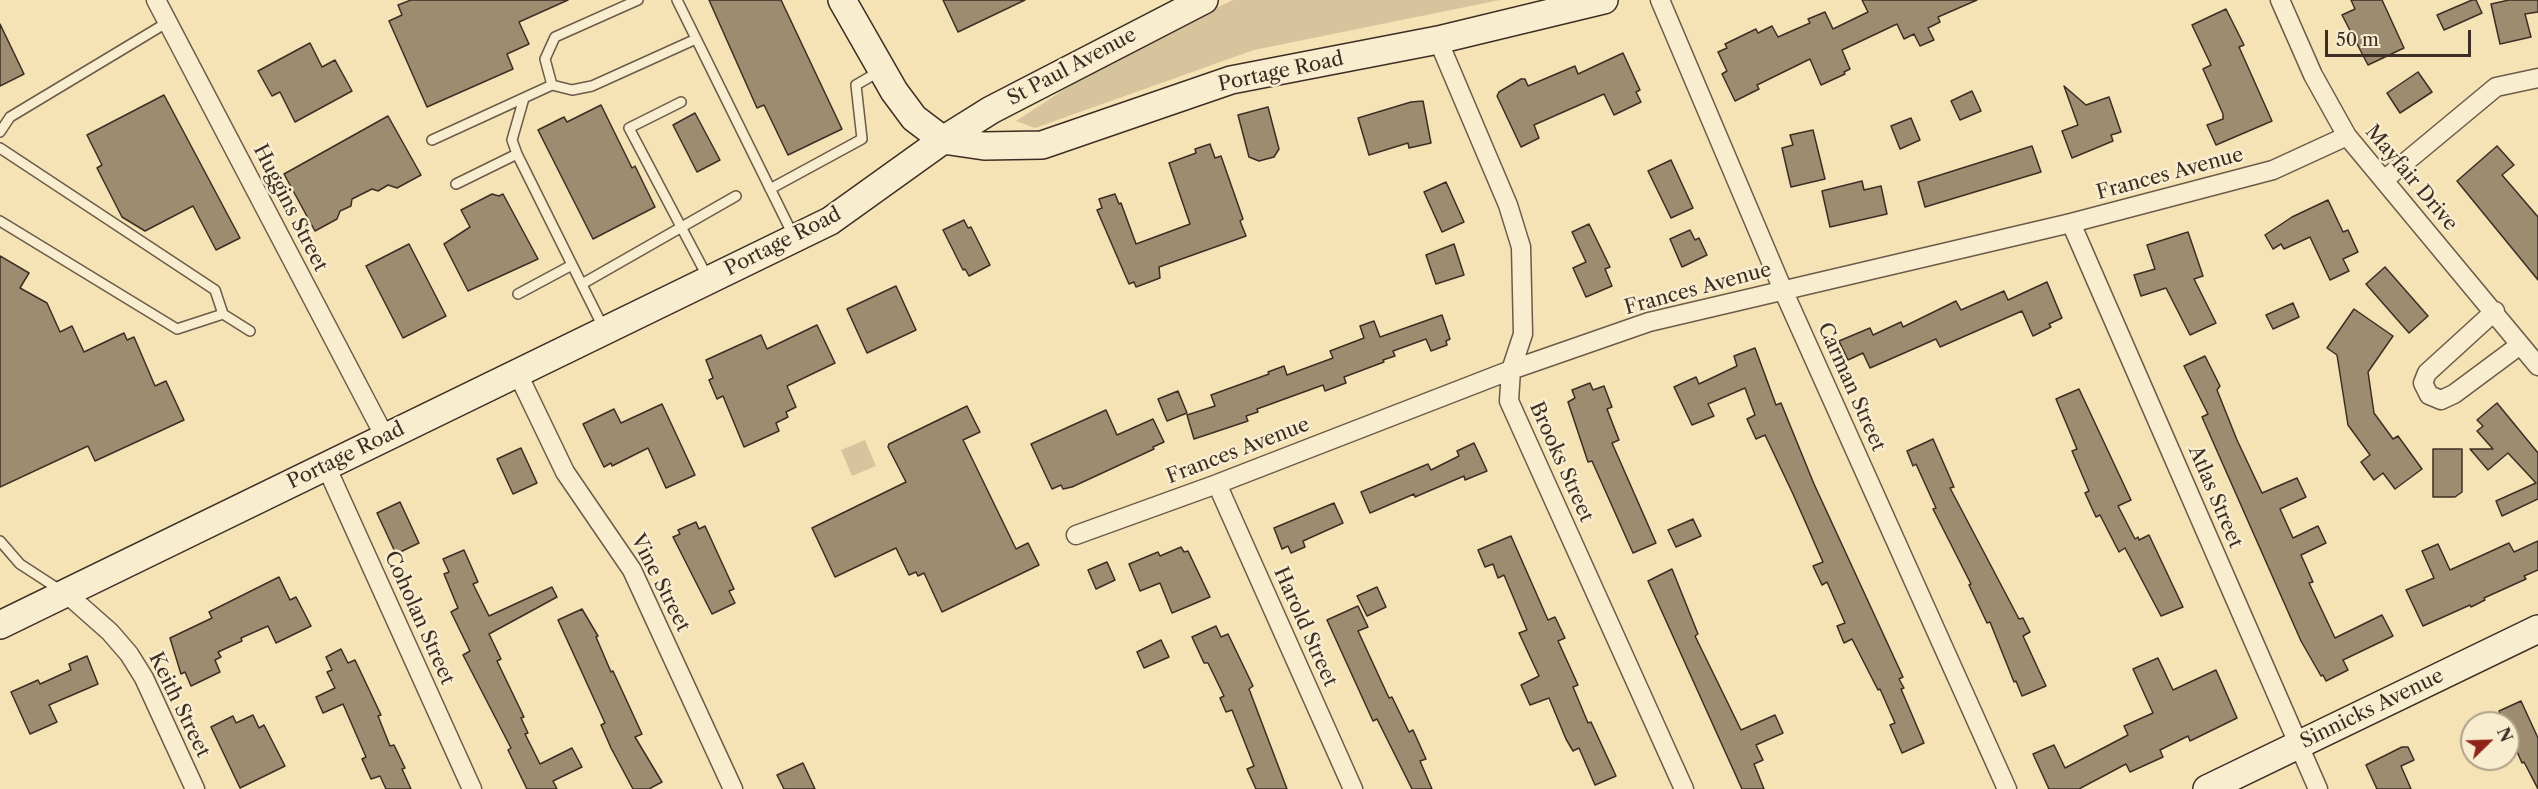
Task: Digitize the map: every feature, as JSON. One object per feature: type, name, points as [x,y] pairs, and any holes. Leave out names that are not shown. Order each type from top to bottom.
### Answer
[{"type":"main road","points":[[842,0],[882,70],[914,118],[943,140]]},
{"type":"main road","name":"St Paul Avenue","points":[[943,140],[1044,81],[1204,0]]},
{"type":"main road","name":"Portage Road","points":[[0,625],[830,221],[943,140],[984,146],[1042,145],[1231,80],[1438,40],[1604,0]]},
{"type":"main road","name":"Sinnicks Avenue","points":[[2207,789],[2538,630]]},
{"type":"street","name":"Huggins Street","points":[[156,0],[384,437]]},
{"type":"street","name":"Carman Street","points":[[1660,0],[1783,290],[2007,789]]},
{"type":"street","name":"Mayfair Drive","points":[[2280,0],[2313,75],[2346,136],[2495,311],[2538,366]]},
{"type":"street","name":"Brooks Street","points":[[1438,40],[1508,205],[1521,247],[1523,334],[1511,370],[1509,401],[1684,789]]},
{"type":"street","points":[[2384,180],[2496,87],[2538,78]]},
{"type":"street","name":"Frances Avenue","points":[[1076,535],[1217,484],[1511,370],[1649,322],[2071,223],[2274,170],[2346,136]]},
{"type":"street","name":"Atlas Street","points":[[2071,223],[2318,789]]},
{"type":"street","points":[[2495,311],[2427,373],[2423,383],[2429,395],[2441,400],[2454,394],[2520,345]]},
{"type":"street","name":"Vine Street","points":[[517,372],[565,472],[632,570],[733,789]]},
{"type":"street","name":"Coholan Street","points":[[326,466],[472,789]]},
{"type":"street","name":"Harold Street","points":[[1217,484],[1353,789]]},
{"type":"street","name":"Keith Street","points":[[67,594],[110,632],[129,654],[144,678],[195,789]]},
{"type":"lane","points":[[552,85],[544,59],[555,37],[638,0]]},
{"type":"lane","points":[[676,0],[794,238]]},
{"type":"lane","points":[[0,132],[10,117],[168,22]]},
{"type":"lane","points":[[432,140],[552,85],[572,90],[592,86],[696,39]]},
{"type":"lane","points":[[770,189],[862,139],[856,85],[882,70]]},
{"type":"lane","points":[[524,98],[512,140],[605,330]]},
{"type":"lane","points":[[681,102],[629,128],[709,280]]},
{"type":"lane","points":[[0,148],[215,290],[223,314],[250,331]]},
{"type":"lane","points":[[456,184],[517,154]]},
{"type":"lane","points":[[582,284],[735,196]]},
{"type":"lane","points":[[0,221],[177,329],[223,314]]},
{"type":"lane","points":[[518,294],[572,265]]},
{"type":"lane","points":[[0,540],[20,564],[67,594]]},
{"type":"shaded area","points":[[1233,0],[1500,0],[1254,50],[1035,128],[1016,121],[1123,51]]},
{"type":"shaded area","points":[[865,440],[876,466],[852,476],[841,450]]},
{"type":"building","points":[[411,0],[568,0],[519,22],[529,44],[507,54],[513,69],[427,107],[389,21],[402,15],[398,5]]},
{"type":"building","points":[[709,0],[781,0],[842,129],[788,155],[764,105],[757,108]]},
{"type":"building","points":[[943,0],[1025,0],[958,32]]},
{"type":"building","points":[[1862,0],[1977,0],[1938,17],[1940,22],[1928,28],[1934,40],[1920,46],[1914,34],[1904,39],[1897,24],[1842,50],[1850,69],[1844,72],[1845,74],[1821,85],[1810,59],[1757,85],[1759,89],[1735,101],[1722,74],[1727,71],[1718,52],[1727,48],[1725,44],[1756,29],[1758,33],[1772,26],[1778,37],[1810,23],[1808,19],[1825,12],[1833,29],[1868,12]]},
{"type":"building","points":[[2351,0],[2382,0],[2404,48],[2368,65],[2342,15],[2355,9]]},
{"type":"building","points":[[2476,0],[2482,13],[2444,30],[2437,15]]},
{"type":"building","points":[[2509,0],[2538,0],[2538,12],[2525,14],[2531,37],[2500,44],[2491,4]]},
{"type":"building","points":[[2226,9],[2244,45],[2239,47],[2272,121],[2216,145],[2207,125],[2223,119],[2223,114],[2203,69],[2211,65],[2192,25]]},
{"type":"building","points":[[0,24],[24,74],[0,86]]},
{"type":"building","points":[[310,43],[322,67],[335,60],[352,91],[295,122],[280,92],[272,96],[258,71]]},
{"type":"building","points":[[1623,53],[1640,90],[1636,92],[1641,102],[1614,115],[1604,94],[1534,125],[1539,138],[1521,147],[1497,96],[1499,92],[1521,79],[1525,79],[1528,86],[1575,66],[1578,74]]},
{"type":"building","points":[[2418,72],[2432,92],[2400,113],[2387,93]]},
{"type":"building","points":[[2064,86],[2086,105],[2109,97],[2121,132],[2111,135],[2113,141],[2072,158],[2062,131],[2078,125]]},
{"type":"building","points":[[1972,91],[1981,111],[1960,120],[1951,101]]},
{"type":"building","points":[[164,95],[240,238],[216,250],[193,206],[145,231],[122,217],[97,168],[102,165],[87,135]]},
{"type":"building","points":[[1423,101],[1431,143],[1409,148],[1408,143],[1369,155],[1358,118],[1411,102]]},
{"type":"building","points":[[601,105],[632,168],[635,166],[655,207],[593,239],[538,130],[564,117],[567,122]]},
{"type":"building","points":[[1268,107],[1279,149],[1274,157],[1259,161],[1249,157],[1238,115]]},
{"type":"building","points":[[695,113],[720,160],[697,172],[673,125]]},
{"type":"building","points":[[388,116],[421,175],[397,188],[388,185],[378,191],[372,189],[352,199],[351,206],[340,211],[337,219],[315,231],[284,174]]},
{"type":"building","points":[[1911,118],[1920,140],[1900,149],[1891,126]]},
{"type":"building","points":[[1813,130],[1825,179],[1791,187],[1782,148],[1793,145],[1790,135]]},
{"type":"building","points":[[1210,144],[1215,158],[1221,156],[1243,219],[1240,221],[1246,236],[1159,267],[1160,278],[1136,287],[1134,282],[1129,284],[1097,210],[1102,208],[1099,199],[1115,194],[1119,204],[1121,203],[1136,244],[1190,224],[1169,163],[1196,153],[1195,149]]},
{"type":"building","points":[[2032,146],[2041,172],[1925,207],[1918,182]]},
{"type":"building","points":[[2497,146],[2514,165],[2502,175],[2538,217],[2538,280],[2457,181]]},
{"type":"building","points":[[1671,160],[1693,208],[1671,218],[1648,171]]},
{"type":"building","points":[[1862,181],[1864,190],[1881,186],[1887,214],[1830,227],[1822,191]]},
{"type":"building","points":[[1446,182],[1464,222],[1442,232],[1424,192]]},
{"type":"building","points":[[492,194],[499,196],[503,194],[538,259],[468,291],[444,244],[470,227],[461,210]]},
{"type":"building","points":[[2328,200],[2343,232],[2348,230],[2358,252],[2343,259],[2349,271],[2330,280],[2310,237],[2284,249],[2281,244],[2273,249],[2265,235],[2292,217]]},
{"type":"building","points":[[964,220],[968,228],[971,227],[990,265],[969,276],[965,269],[963,270],[943,230]]},
{"type":"building","points":[[1589,224],[1610,267],[1605,269],[1612,286],[1586,297],[1573,268],[1586,262],[1572,232]]},
{"type":"building","points":[[1690,230],[1695,240],[1699,238],[1707,255],[1682,267],[1670,239]]},
{"type":"building","points":[[2188,232],[2203,276],[2194,279],[2216,323],[2190,335],[2166,288],[2141,296],[2134,275],[2155,269],[2147,245]]},
{"type":"building","points":[[409,244],[446,316],[403,338],[366,266]]},
{"type":"building","points":[[1454,244],[1464,275],[1436,284],[1426,255]]},
{"type":"building","points":[[0,256],[29,273],[20,288],[47,303],[60,332],[72,326],[84,352],[124,333],[127,340],[134,337],[155,386],[166,381],[184,420],[95,461],[88,446],[0,487]]},
{"type":"building","points":[[2385,267],[2428,316],[2409,333],[2366,284]]},
{"type":"building","points":[[2047,282],[2062,318],[2049,324],[2051,327],[2033,336],[2022,311],[1940,347],[1936,339],[1870,368],[1863,353],[1848,360],[1839,341],[1870,328],[1873,335],[1901,322],[1903,327],[1956,301],[1961,310],[2004,291],[2008,300]]},
{"type":"building","points":[[896,286],[916,330],[867,353],[847,309]]},
{"type":"building","points":[[2293,303],[2299,317],[2273,329],[2266,315]]},
{"type":"building","points":[[2354,309],[2393,336],[2368,372],[2374,413],[2393,439],[2398,436],[2422,469],[2395,489],[2383,473],[2374,480],[2361,462],[2370,455],[2348,425],[2337,355],[2327,348]]},
{"type":"building","points":[[1442,315],[1450,339],[1446,341],[1447,345],[1431,351],[1426,339],[1393,351],[1395,356],[1383,360],[1384,362],[1344,377],[1346,383],[1325,391],[1323,385],[1257,409],[1258,412],[1246,416],[1248,421],[1194,439],[1187,415],[1215,406],[1211,395],[1269,374],[1268,372],[1284,366],[1287,375],[1333,358],[1330,351],[1364,338],[1360,326],[1374,321],[1380,337]]},
{"type":"building","points":[[817,325],[835,363],[787,386],[796,407],[786,412],[788,417],[776,423],[779,431],[744,447],[723,396],[717,399],[709,380],[713,378],[706,360],[761,335],[767,349]]},
{"type":"building","points":[[1755,348],[1776,405],[1781,403],[1814,484],[1903,677],[1899,679],[1904,688],[1901,689],[1924,743],[1902,753],[1890,725],[1895,723],[1880,689],[1878,690],[1852,639],[1844,643],[1837,626],[1845,623],[1827,582],[1822,585],[1813,566],[1823,562],[1793,494],[1765,435],[1756,439],[1747,419],[1755,415],[1745,388],[1708,404],[1714,416],[1692,425],[1674,387],[1696,377],[1699,384],[1737,366],[1734,356]]},
{"type":"building","points":[[2205,356],[2220,386],[2217,390],[2237,440],[2262,493],[2297,478],[2306,497],[2280,509],[2293,538],[2318,526],[2326,543],[2301,555],[2313,582],[2309,583],[2335,638],[2382,615],[2393,636],[2343,660],[2348,670],[2326,681],[2301,641],[2202,417],[2208,414],[2184,366]]},
{"type":"building","points":[[1590,383],[1593,390],[1604,386],[1612,407],[1607,409],[1619,440],[1612,443],[1656,543],[1633,553],[1592,461],[1588,462],[1568,402],[1575,398],[1572,390]]},
{"type":"building","points":[[2079,389],[2131,500],[2118,506],[2135,539],[2138,537],[2139,540],[2149,535],[2183,607],[2161,616],[2125,548],[2119,552],[2100,515],[2096,517],[2085,493],[2089,491],[2072,451],[2077,449],[2056,399]]},
{"type":"building","points":[[1178,391],[1187,413],[1167,421],[1158,399]]},
{"type":"building","points":[[2497,403],[2538,453],[2538,499],[2502,516],[2496,501],[2536,483],[2508,453],[2488,470],[2470,449],[2493,449],[2477,431],[2483,426],[2477,420]]},
{"type":"building","points":[[662,404],[695,475],[666,488],[648,448],[612,466],[611,463],[604,467],[583,424],[614,409],[621,423]]},
{"type":"building","points":[[967,406],[980,432],[963,440],[1016,549],[1028,543],[1039,565],[942,612],[924,573],[918,576],[916,572],[909,575],[896,548],[835,577],[812,528],[906,482],[888,447],[889,444]]},
{"type":"building","points":[[1106,410],[1117,435],[1153,419],[1164,442],[1153,447],[1154,449],[1072,487],[1063,489],[1061,485],[1052,489],[1031,444]]},
{"type":"building","points":[[1933,439],[1954,487],[1950,488],[2019,619],[2023,618],[2030,632],[2023,636],[2046,686],[2022,696],[1990,622],[1987,623],[1969,585],[1971,584],[1933,509],[1936,508],[1916,464],[1913,466],[1907,451]]},
{"type":"building","points":[[1474,443],[1487,471],[1465,480],[1464,476],[1370,513],[1361,492],[1428,464],[1431,470],[1459,456],[1457,451]]},
{"type":"building","points":[[521,448],[537,483],[513,494],[497,459]]},
{"type":"building","points":[[2433,449],[2462,449],[2462,492],[2455,497],[2433,497]]},
{"type":"building","points":[[400,502],[419,543],[396,554],[377,513]]},
{"type":"building","points":[[1334,503],[1343,523],[1303,541],[1305,547],[1291,553],[1288,546],[1282,549],[1274,528]]},
{"type":"building","points":[[1693,519],[1701,536],[1676,547],[1668,530]]},
{"type":"building","points":[[696,522],[699,529],[705,526],[734,589],[729,591],[735,603],[712,614],[673,537],[680,534],[678,530]]},
{"type":"building","points":[[1511,536],[1548,620],[1555,617],[1565,638],[1558,641],[1578,685],[1573,687],[1588,723],[1591,722],[1616,776],[1595,785],[1579,748],[1573,751],[1566,739],[1549,698],[1530,705],[1521,685],[1539,676],[1519,633],[1527,630],[1504,575],[1498,578],[1493,564],[1485,567],[1478,550]]},
{"type":"building","points":[[2538,541],[2538,570],[2524,576],[2526,579],[2484,598],[2485,600],[2471,607],[2470,605],[2423,626],[2406,590],[2434,578],[2422,551],[2438,544],[2450,570],[2509,543],[2514,552]]},
{"type":"building","points":[[1181,547],[1184,552],[1188,551],[1210,597],[1172,613],[1160,583],[1140,591],[1129,564],[1158,552],[1160,556]]},
{"type":"building","points":[[464,550],[478,582],[473,584],[489,616],[552,587],[557,597],[489,634],[501,659],[497,661],[524,717],[521,718],[528,733],[525,734],[540,764],[572,748],[582,767],[553,781],[557,789],[527,789],[508,750],[511,748],[463,655],[470,651],[451,612],[458,608],[444,574],[449,572],[443,559]]},
{"type":"building","points":[[1107,562],[1115,580],[1096,589],[1088,570]]},
{"type":"building","points":[[1672,569],[1698,634],[1695,636],[1741,730],[1775,715],[1783,733],[1756,745],[1763,760],[1754,764],[1764,789],[1742,789],[1648,581]]},
{"type":"building","points":[[279,577],[290,600],[296,597],[311,626],[276,643],[268,626],[241,638],[242,641],[218,652],[221,657],[215,660],[220,672],[191,686],[185,672],[181,674],[170,638],[212,618],[209,612]]},
{"type":"building","points":[[1377,587],[1386,607],[1367,616],[1357,596]]},
{"type":"building","points":[[1358,606],[1368,627],[1358,631],[1389,698],[1392,697],[1409,732],[1413,730],[1426,759],[1420,761],[1432,789],[1412,789],[1377,719],[1373,721],[1327,620]]},
{"type":"building","points":[[582,609],[598,636],[596,637],[611,672],[613,671],[642,734],[635,737],[662,782],[649,789],[633,789],[611,748],[601,725],[605,723],[558,620]]},
{"type":"building","points":[[1216,626],[1221,637],[1228,634],[1253,686],[1249,689],[1287,789],[1256,789],[1247,769],[1254,766],[1232,710],[1226,712],[1220,698],[1224,696],[1208,663],[1204,663],[1192,637]]},
{"type":"building","points":[[1161,640],[1169,657],[1144,668],[1137,652]]},
{"type":"building","points":[[341,649],[348,663],[355,660],[381,715],[378,716],[390,746],[394,745],[405,768],[402,769],[411,789],[386,789],[380,776],[371,779],[362,759],[366,757],[343,704],[323,713],[316,697],[335,688],[327,672],[332,670],[326,657]]},
{"type":"building","points":[[87,656],[98,684],[49,705],[57,722],[30,734],[11,692],[38,680],[40,684],[71,670],[69,664]]},
{"type":"building","points":[[2158,658],[2173,690],[2216,670],[2237,718],[2190,741],[2188,736],[2160,750],[2163,757],[2130,772],[2126,764],[2079,789],[2049,789],[2033,754],[2054,745],[2065,768],[2128,735],[2124,726],[2153,713],[2133,669]]},
{"type":"building","points":[[2521,701],[2538,738],[2538,789],[2520,758],[2520,711],[2499,711]]},
{"type":"building","points":[[253,715],[259,728],[264,725],[285,766],[240,788],[211,727],[233,716],[236,723]]},
{"type":"building","points":[[2402,747],[2408,747],[2414,760],[2401,766],[2411,789],[2377,789],[2366,765]]},
{"type":"building","points":[[803,763],[815,789],[784,789],[777,775]]}]
